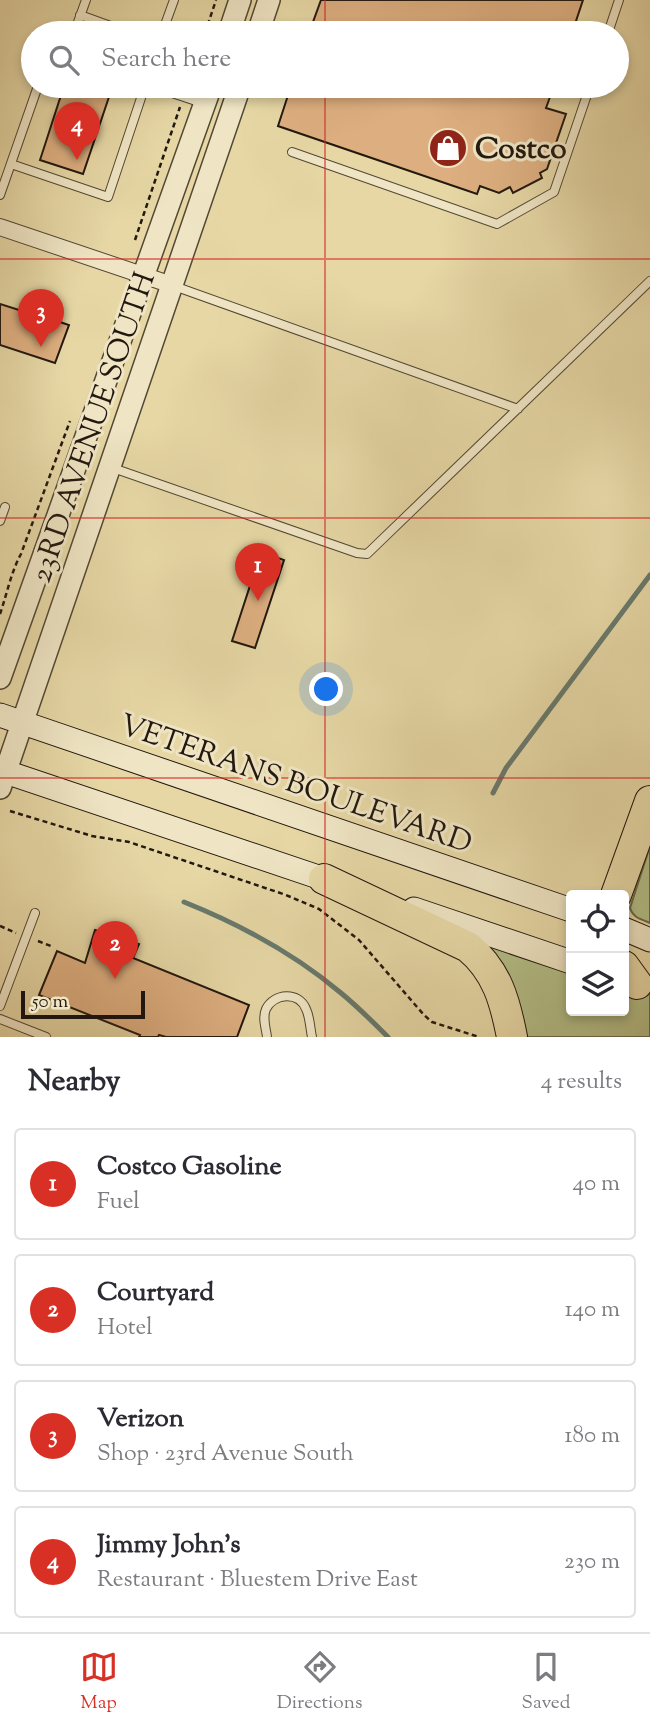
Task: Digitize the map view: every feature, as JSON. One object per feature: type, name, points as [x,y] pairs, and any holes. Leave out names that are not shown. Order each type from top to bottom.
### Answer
[{"type":"highway","points":[[618,890],[650,801]]},
{"type":"highway","points":[[324,879],[468,947],[481,958],[500,986],[512,1037]]},
{"type":"main road","name":"VETERANS BOULEVARD","points":[[0,716],[566,908]]},
{"type":"main road","points":[[2,777],[324,879],[566,960]]},
{"type":"main road","points":[[629,931],[650,940]]},
{"type":"street","points":[[233,21],[240,0]]},
{"type":"street","points":[[262,21],[269,0]]},
{"type":"street","name":"23RD AVENUE SOUTH","points":[[0,678],[134,272],[207,98]]},
{"type":"street","name":"23RD AVENUE SOUTH","points":[[2,777],[23,723],[236,98]]},
{"type":"street","points":[[0,228],[172,285]]},
{"type":"lane","points":[[78,21],[86,0]]},
{"type":"lane","points":[[166,21],[174,0]]},
{"type":"lane","points":[[612,21],[619,0]]},
{"type":"lane","points":[[80,15],[97,21]]},
{"type":"lane","points":[[0,195],[34,98]]},
{"type":"lane","points":[[11,164],[108,197],[141,98]]},
{"type":"lane","points":[[292,152],[497,224],[554,192],[586,98]]},
{"type":"lane","points":[[110,467],[357,553],[367,554],[650,281]]},
{"type":"lane","points":[[172,285],[518,409]]},
{"type":"lane","points":[[0,521],[5,507]]},
{"type":"lane","points":[[0,1006],[35,913]]},
{"type":"lane","points":[[267,1037],[264,1018],[266,1009],[274,999],[288,995],[306,1007],[312,1037]]},
{"type":"lane","points":[[0,1019],[46,1037]]},
{"type":"path","points":[[209,21],[216,0]]},
{"type":"path","points":[[134,272],[182,98]]},
{"type":"path","points":[[0,614],[14,568],[70,422]]},
{"type":"path","points":[[10,811],[92,836],[129,842],[286,895],[319,909],[359,940],[432,1022],[479,1037]]},
{"type":"green space","points":[[650,846],[650,923],[635,916],[630,908]]},
{"type":"green space","points":[[478,935],[566,965],[566,1016],[629,1016],[629,986],[650,993],[650,1037],[527,1037],[510,982],[489,947]]},
{"type":"building","points":[[321,0],[583,0],[576,21],[313,21]]},
{"type":"building","points":[[60,98],[109,98],[83,174],[40,160]]},
{"type":"building","name":"Costco","points":[[287,98],[550,98],[546,108],[566,114],[547,169],[540,173],[542,178],[513,193],[510,187],[499,193],[480,186],[477,194],[278,126]]},
{"type":"building","points":[[0,304],[41,317],[50,315],[69,325],[55,363],[0,345]]},
{"type":"building","points":[[261,552],[284,560],[255,648],[232,641]]},
{"type":"building","points":[[95,930],[139,944],[133,958],[249,1005],[237,1037],[139,1037],[140,1035],[39,995],[57,951],[85,963]]},
{"type":"waterway","points":[[493,793],[506,768],[650,575]]},
{"type":"waterway","points":[[184,902],[246,930],[286,953],[324,979],[388,1037]]},
{"type":"place","name":"Costco","points":[[448,148]]},
{"type":"place","name":"Jimmy John's","points":[[77,160]]},
{"type":"place","name":"Verizon","points":[[41,347]]},
{"type":"place","name":"Costco Gasoline","points":[[258,601]]},
{"type":"place","name":"Courtyard","points":[[115,979]]}]
